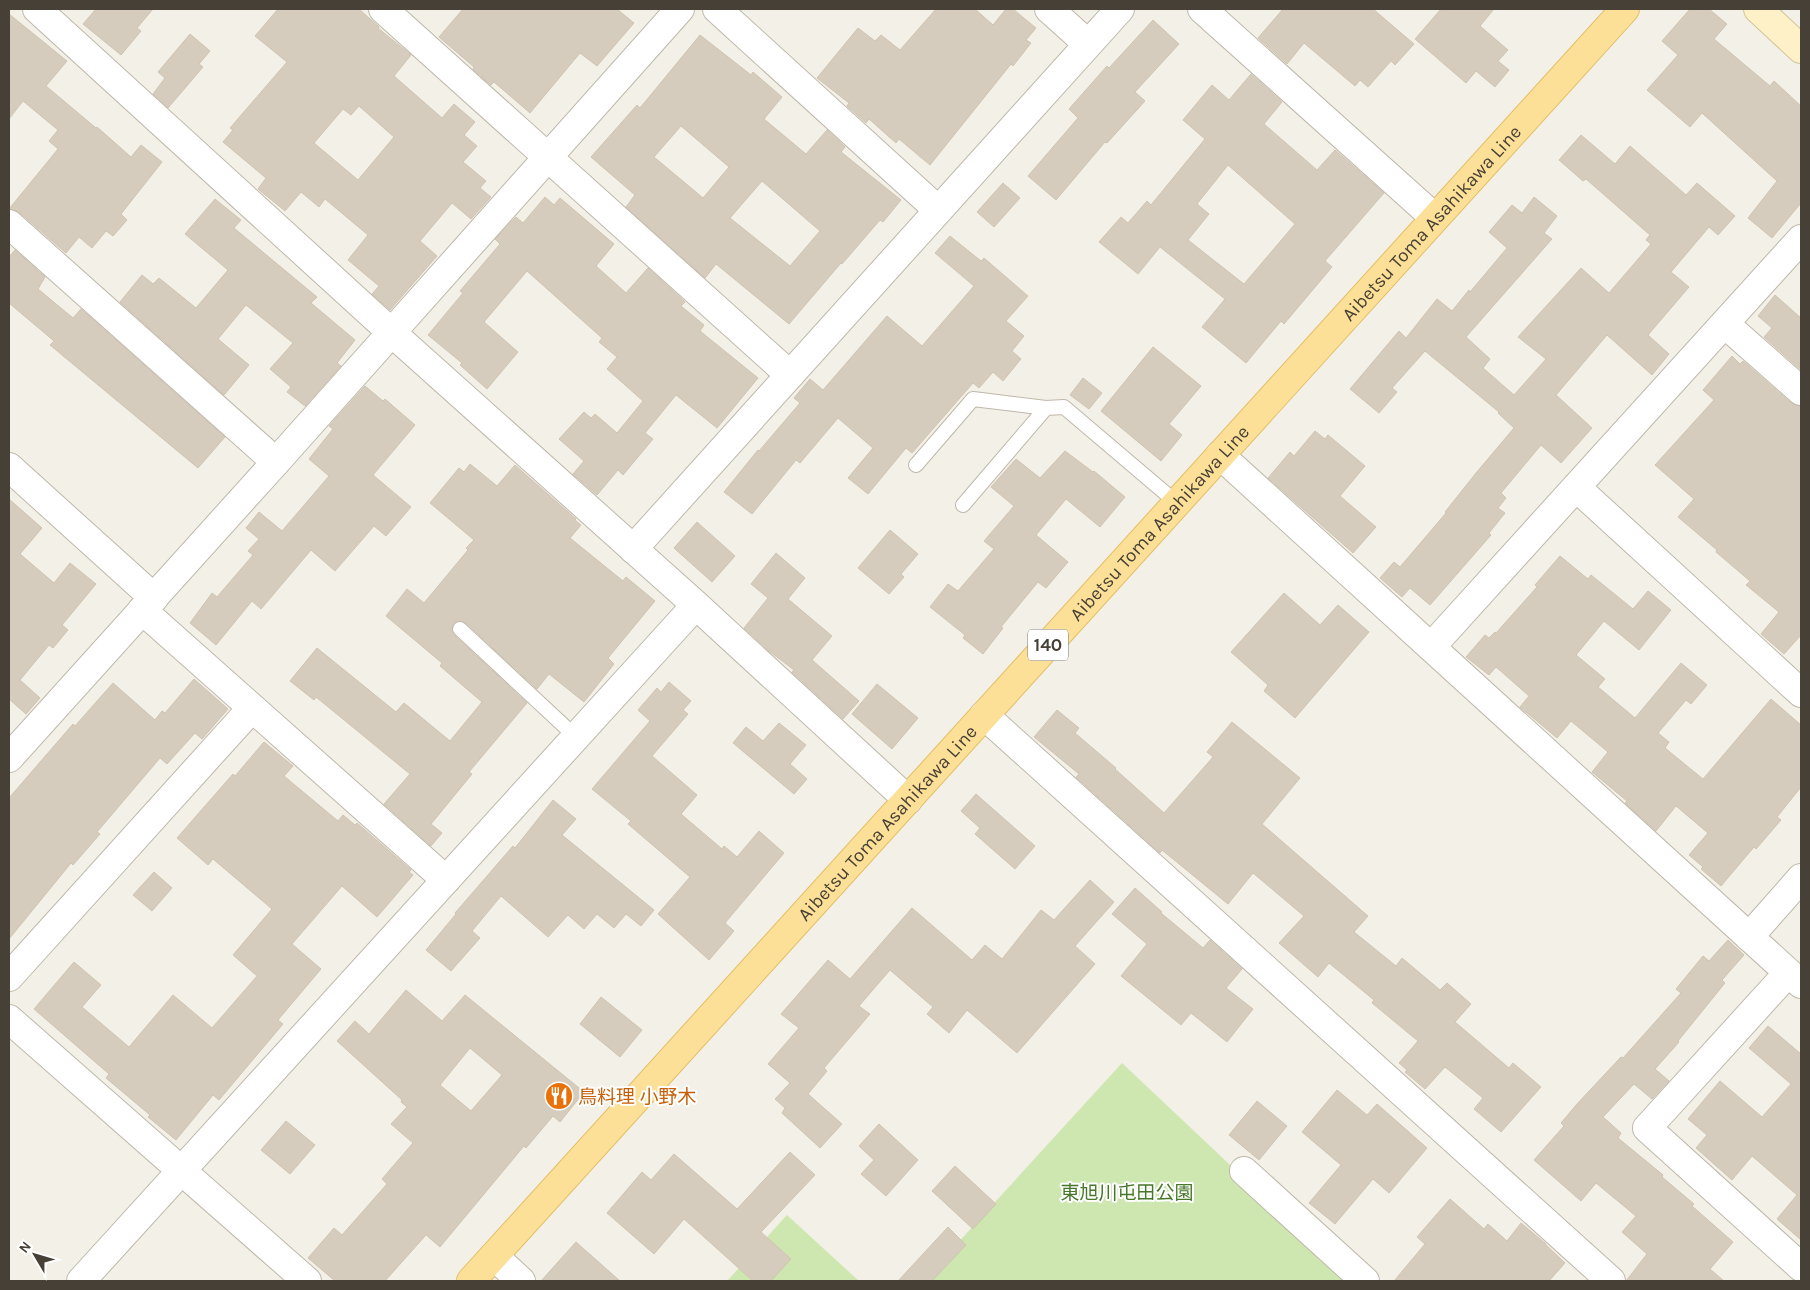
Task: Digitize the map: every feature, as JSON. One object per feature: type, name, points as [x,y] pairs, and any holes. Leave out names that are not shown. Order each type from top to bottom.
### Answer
[{"type":"main road","name":"Aibetsu Toma Asahikawa Line","points":[[471,1281],[1625,9]]},
{"type":"street","points":[[37,9],[391,332],[696,605],[908,800]]},
{"type":"street","points":[[383,9],[790,375]]},
{"type":"street","points":[[9,758],[680,9]]},
{"type":"street","points":[[717,9],[938,210]]},
{"type":"street","points":[[1049,9],[1088,44]]},
{"type":"street","points":[[633,549],[1120,9]]},
{"type":"street","points":[[1202,9],[1435,218]]},
{"type":"street","points":[[1758,9],[1801,49]]},
{"type":"street","points":[[9,224],[276,462]]},
{"type":"street","points":[[1431,647],[1801,239]]},
{"type":"street","points":[[1725,324],[1801,391]]},
{"type":"street","points":[[1220,455],[1795,978],[1648,1128],[1801,1268]]},
{"type":"street","points":[[9,467],[252,708],[446,880]]},
{"type":"street","points":[[1577,488],[1801,693]]},
{"type":"street","points":[[81,1281],[696,605]]},
{"type":"street","points":[[9,977],[252,708]]},
{"type":"street","points":[[984,716],[1611,1281]]},
{"type":"street","points":[[1749,937],[1801,878]]},
{"type":"street","points":[[9,1019],[307,1281]]},
{"type":"street","points":[[1244,1171],[1365,1281]]},
{"type":"street","points":[[494,1256],[521,1281]]},
{"type":"lane","points":[[916,465],[972,399],[1046,408],[1064,407],[1177,503]]},
{"type":"lane","points":[[963,504],[1046,408]]},
{"type":"lane","points":[[460,629],[576,737]]},
{"type":"green space","name":"東旭川屯田公園","points":[[1122,1063],[1353,1281],[923,1281]]},
{"type":"green space","points":[[787,1215],[859,1281],[727,1281]]},
{"type":"building","points":[[96,9],[153,9],[137,28],[141,31],[121,55],[83,24]]},
{"type":"building","points":[[278,9],[359,9],[378,28],[411,55],[394,76],[442,118],[454,104],[475,122],[464,135],[477,146],[463,162],[486,181],[480,188],[491,197],[471,219],[452,203],[420,241],[437,256],[390,310],[372,294],[379,286],[348,260],[368,235],[325,199],[319,207],[301,192],[285,211],[258,189],[266,178],[223,142],[233,130],[230,128],[287,62],[255,36]],"holes":[[[359,106],[394,137],[358,180],[314,143],[343,109],[351,115]]]},
{"type":"building","points":[[463,9],[617,9],[634,23],[597,66],[580,53],[530,113],[494,82],[491,85],[485,80],[473,69],[474,67],[439,37]]},
{"type":"building","points":[[936,9],[975,9],[993,25],[1006,9],[1013,9],[1036,28],[1026,40],[1031,43],[1013,66],[1011,64],[930,165],[899,139],[896,143],[869,119],[866,123],[847,106],[849,103],[817,78],[858,28],[875,41],[881,35],[900,50]]},
{"type":"building","points":[[1283,9],[1373,9],[1414,44],[1395,65],[1391,61],[1368,87],[1360,80],[1355,86],[1304,43],[1287,64],[1258,38]]},
{"type":"building","points":[[1441,9],[1494,9],[1480,26],[1508,50],[1498,61],[1509,70],[1495,87],[1476,71],[1466,83],[1415,39]]},
{"type":"building","points":[[1690,9],[1709,9],[1727,24],[1714,39],[1770,86],[1774,81],[1801,106],[1801,203],[1772,238],[1748,218],[1777,181],[1702,113],[1690,127],[1647,90],[1678,55],[1662,41]]},
{"type":"building","points":[[9,14],[67,61],[46,86],[131,157],[141,145],[162,162],[121,214],[127,220],[113,236],[106,231],[92,248],[79,237],[66,253],[19,212],[9,209],[58,149],[49,141],[58,130],[23,101],[9,119]]},
{"type":"building","points":[[1153,20],[1179,44],[1135,92],[1145,101],[1107,143],[1105,142],[1056,200],[1028,176],[1078,118],[1069,109],[1107,66],[1109,68]]},
{"type":"building","points":[[190,34],[210,51],[199,64],[203,67],[168,108],[153,94],[165,78],[158,72]]},
{"type":"building","points":[[700,35],[751,75],[753,72],[782,97],[764,119],[806,154],[827,130],[845,147],[841,152],[901,200],[883,222],[880,220],[841,263],[789,324],[716,264],[705,278],[626,207],[635,195],[591,157],[637,105],[640,108]],"holes":[[[681,126],[729,167],[703,198],[654,157]],[[762,181],[820,231],[790,266],[730,218]]]},
{"type":"building","points":[[1251,74],[1282,102],[1264,124],[1317,170],[1335,150],[1384,193],[1325,261],[1332,267],[1284,324],[1281,321],[1246,363],[1202,327],[1225,299],[1160,247],[1138,274],[1099,242],[1121,217],[1128,223],[1147,201],[1151,205],[1205,139],[1183,120],[1212,85],[1229,100]],"holes":[[[1228,165],[1295,224],[1244,284],[1188,240],[1209,214],[1197,204]]]},
{"type":"building","points":[[1581,135],[1615,164],[1630,146],[1686,195],[1697,183],[1735,216],[1718,235],[1709,227],[1671,272],[1689,287],[1648,335],[1669,354],[1652,375],[1607,335],[1556,395],[1592,428],[1561,463],[1541,445],[1501,493],[1506,498],[1498,508],[1505,513],[1489,533],[1491,535],[1430,605],[1410,588],[1402,597],[1380,578],[1394,562],[1400,567],[1514,428],[1499,412],[1425,351],[1392,388],[1397,392],[1379,413],[1350,389],[1399,331],[1406,338],[1437,299],[1452,311],[1469,290],[1470,292],[1507,248],[1489,232],[1512,205],[1522,213],[1534,197],[1557,216],[1544,233],[1552,239],[1466,337],[1490,359],[1483,368],[1514,395],[1546,359],[1518,337],[1581,268],[1609,293],[1651,244],[1646,240],[1650,235],[1586,179],[1583,181],[1559,160]]},
{"type":"building","points":[[1003,183],[1020,198],[994,227],[977,212]]},
{"type":"building","points":[[545,197],[554,205],[560,198],[614,244],[596,266],[626,293],[648,268],[685,302],[681,306],[704,325],[700,331],[758,378],[717,428],[676,395],[645,433],[653,439],[623,475],[618,470],[597,495],[573,474],[584,461],[559,439],[584,412],[591,418],[595,414],[617,433],[643,401],[607,369],[617,357],[599,342],[602,338],[527,271],[484,322],[518,352],[487,389],[460,365],[462,363],[428,335],[463,293],[460,291],[500,244],[495,239],[516,217],[523,223]]},
{"type":"building","points":[[215,199],[241,220],[234,228],[317,297],[311,303],[355,340],[337,363],[341,366],[305,406],[287,392],[291,387],[270,369],[293,343],[246,305],[218,339],[249,365],[224,395],[120,302],[142,275],[153,284],[159,278],[196,308],[228,270],[185,234]]},
{"type":"building","points":[[950,236],[981,261],[984,258],[1028,296],[1006,321],[1024,336],[1012,351],[1021,359],[1003,381],[993,372],[979,388],[973,383],[912,453],[906,448],[868,494],[848,478],[873,448],[838,418],[800,463],[796,460],[752,514],[724,492],[800,403],[794,398],[810,379],[823,390],[887,316],[922,346],[974,286],[935,253]]},
{"type":"building","points":[[15,250],[45,277],[38,289],[73,318],[81,309],[225,437],[198,468],[50,345],[54,341],[9,303],[9,257]]},
{"type":"building","points":[[1775,295],[1801,318],[1801,370],[1764,337],[1772,328],[1758,316]]},
{"type":"building","points":[[1153,347],[1201,386],[1169,424],[1182,435],[1161,461],[1101,411]]},
{"type":"building","points":[[1732,356],[1740,364],[1743,361],[1791,403],[1801,406],[1801,635],[1784,654],[1761,634],[1779,612],[1746,585],[1750,581],[1678,517],[1694,499],[1655,465],[1714,400],[1703,390]]},
{"type":"building","points":[[1083,378],[1102,393],[1089,409],[1070,395]]},
{"type":"building","points":[[365,386],[383,401],[385,399],[415,425],[373,475],[411,507],[386,536],[374,526],[335,571],[311,550],[261,609],[252,601],[216,645],[190,623],[212,593],[217,597],[253,555],[248,551],[259,539],[246,528],[259,512],[282,531],[329,476],[309,459],[333,429],[329,426]]},
{"type":"building","points":[[1315,431],[1325,439],[1328,435],[1365,466],[1340,496],[1376,527],[1353,553],[1268,478],[1290,452],[1294,456]]},
{"type":"building","points":[[1065,451],[1094,471],[1125,497],[1100,527],[1066,499],[1036,535],[1068,562],[1046,588],[1038,582],[1001,627],[1003,628],[983,654],[963,638],[965,635],[930,607],[948,584],[958,591],[994,549],[984,541],[1014,506],[991,487],[1016,459],[1040,478]]},
{"type":"building","points":[[470,464],[497,486],[515,465],[581,525],[570,538],[623,581],[626,577],[655,601],[608,658],[614,664],[584,702],[549,674],[537,689],[466,623],[458,621],[453,623],[452,631],[454,635],[527,703],[469,772],[472,774],[431,824],[442,833],[431,846],[384,804],[410,774],[316,697],[314,700],[290,681],[317,648],[396,712],[404,703],[450,741],[482,702],[440,666],[442,663],[386,616],[407,589],[424,603],[468,550],[466,548],[474,540],[430,503],[459,468],[464,472]]},
{"type":"building","points":[[9,499],[42,528],[20,554],[54,583],[70,563],[96,584],[62,625],[68,630],[53,648],[49,645],[20,680],[40,698],[26,714],[9,699]]},
{"type":"building","points":[[697,522],[735,556],[712,582],[674,548]]},
{"type":"building","points":[[890,530],[918,554],[901,574],[904,577],[889,594],[858,568]]},
{"type":"building","points":[[776,553],[805,578],[788,599],[832,636],[812,660],[859,701],[843,719],[792,672],[794,670],[769,651],[744,628],[768,598],[751,584]]},
{"type":"building","points":[[1560,556],[1588,579],[1591,575],[1633,609],[1648,591],[1671,610],[1639,650],[1604,621],[1576,655],[1605,679],[1598,687],[1635,718],[1681,663],[1707,685],[1691,704],[1686,700],[1658,733],[1669,742],[1665,748],[1703,779],[1771,699],[1801,725],[1801,787],[1777,817],[1781,820],[1756,849],[1754,847],[1721,886],[1701,869],[1703,867],[1689,855],[1708,833],[1676,806],[1656,831],[1625,803],[1627,801],[1592,772],[1608,752],[1571,721],[1557,738],[1520,707],[1529,696],[1496,667],[1489,675],[1466,657],[1485,635],[1489,638],[1496,633],[1537,587],[1535,585]]},
{"type":"building","points":[[1284,593],[1320,625],[1338,605],[1369,632],[1295,718],[1264,691],[1268,685],[1231,652]]},
{"type":"building","points":[[194,679],[228,709],[202,739],[195,733],[167,764],[160,758],[97,832],[100,834],[73,865],[71,863],[9,939],[9,798],[73,724],[75,726],[113,683],[155,720],[162,711],[165,713]]},
{"type":"building","points":[[669,682],[691,701],[683,710],[688,714],[652,756],[697,795],[681,814],[722,849],[724,846],[737,857],[759,831],[784,853],[725,923],[734,931],[709,960],[658,914],[690,877],[628,824],[631,821],[592,789],[650,721],[638,710],[657,688],[661,692]]},
{"type":"building","points":[[877,684],[918,718],[892,749],[852,714]]},
{"type":"building","points":[[1057,710],[1079,728],[1075,733],[1164,813],[1213,757],[1207,752],[1232,722],[1300,778],[1262,824],[1368,916],[1354,932],[1396,966],[1402,958],[1440,990],[1447,983],[1471,1004],[1455,1022],[1509,1068],[1513,1063],[1541,1087],[1501,1132],[1474,1109],[1483,1098],[1445,1067],[1425,1089],[1405,1072],[1407,1070],[1399,1063],[1418,1041],[1372,1003],[1374,1000],[1329,963],[1318,977],[1279,943],[1304,916],[1253,873],[1228,904],[1162,850],[1160,853],[1076,777],[1079,774],[1034,737]]},
{"type":"building","points":[[779,723],[806,745],[790,764],[807,779],[794,794],[733,743],[746,727],[763,741]]},
{"type":"building","points":[[264,742],[293,766],[284,776],[338,821],[343,815],[355,825],[357,823],[411,870],[409,872],[413,875],[377,917],[342,886],[292,944],[321,969],[278,1020],[283,1024],[219,1100],[213,1095],[176,1140],[106,1078],[109,1074],[34,1009],[74,962],[101,985],[82,1007],[129,1047],[173,995],[212,1028],[257,976],[233,955],[272,909],[213,859],[208,865],[177,838]]},
{"type":"building","points":[[976,794],[1035,846],[1015,869],[975,834],[980,828],[961,811]]},
{"type":"building","points":[[553,800],[576,819],[562,835],[654,910],[641,926],[626,914],[614,928],[597,914],[584,929],[568,915],[548,937],[501,896],[472,931],[480,938],[451,971],[426,950],[513,846],[515,848]]},
{"type":"building","points":[[154,872],[172,888],[152,911],[133,895]]},
{"type":"building","points":[[1090,880],[1114,902],[1075,946],[1095,964],[1017,1053],[967,1010],[949,1033],[927,1014],[933,1007],[890,970],[859,1006],[870,1014],[824,1068],[827,1071],[808,1094],[842,1124],[820,1148],[782,1113],[785,1108],[775,1099],[790,1083],[768,1064],[799,1028],[781,1014],[828,960],[850,979],[912,908],[972,960],[985,945],[1002,959],[1041,910],[1054,920]]},
{"type":"building","points":[[1135,888],[1161,913],[1203,948],[1210,940],[1242,969],[1226,988],[1253,1009],[1227,1042],[1191,1013],[1181,1025],[1121,976],[1147,944],[1112,914]]},
{"type":"building","points":[[1728,940],[1744,955],[1722,980],[1725,983],[1679,1042],[1655,1069],[1669,1081],[1652,1099],[1634,1084],[1603,1117],[1621,1133],[1618,1138],[1663,1175],[1662,1177],[1694,1204],[1692,1206],[1733,1242],[1710,1269],[1724,1281],[1626,1281],[1647,1254],[1622,1232],[1636,1216],[1596,1183],[1581,1201],[1534,1160],[1564,1126],[1561,1123],[1577,1104],[1621,1057],[1623,1058],[1681,993],[1676,989],[1703,956],[1709,961]]},
{"type":"building","points":[[406,990],[442,1021],[465,995],[584,1092],[560,1122],[553,1116],[526,1148],[524,1146],[440,1247],[426,1235],[385,1281],[335,1281],[308,1258],[334,1228],[342,1235],[387,1184],[382,1179],[413,1143],[391,1124],[407,1107],[401,1102],[402,1100],[337,1041],[355,1021],[369,1034]],"holes":[[[470,1048],[502,1075],[471,1111],[440,1085]]]},
{"type":"building","points":[[601,997],[642,1030],[620,1057],[580,1024]]},
{"type":"building","points":[[1768,1026],[1801,1054],[1801,1240],[1777,1219],[1797,1195],[1752,1156],[1732,1180],[1696,1148],[1707,1135],[1688,1119],[1720,1081],[1762,1117],[1791,1084],[1749,1048]]},
{"type":"building","points":[[1337,1090],[1367,1115],[1377,1104],[1427,1148],[1389,1193],[1373,1179],[1335,1224],[1309,1203],[1341,1165],[1302,1132]]},
{"type":"building","points":[[1257,1101],[1287,1126],[1259,1160],[1229,1135]]},
{"type":"building","points":[[286,1121],[315,1145],[290,1174],[261,1150]]},
{"type":"building","points":[[879,1124],[918,1160],[886,1196],[861,1174],[874,1160],[859,1146]]},
{"type":"building","points":[[790,1152],[815,1175],[761,1232],[791,1259],[771,1281],[753,1281],[684,1219],[654,1254],[607,1213],[642,1172],[651,1180],[674,1154],[737,1209]]},
{"type":"building","points":[[955,1166],[996,1204],[973,1229],[932,1191]]},
{"type":"building","points":[[1450,1199],[1484,1229],[1488,1224],[1507,1241],[1521,1223],[1565,1263],[1549,1281],[1394,1281],[1425,1244],[1417,1237]]},
{"type":"building","points":[[948,1227],[966,1245],[932,1281],[898,1281]]},
{"type":"building","points":[[576,1242],[620,1281],[541,1281]]},
{"type":"place","name":"鳥料理 小野木","points":[[559,1096]]}]
